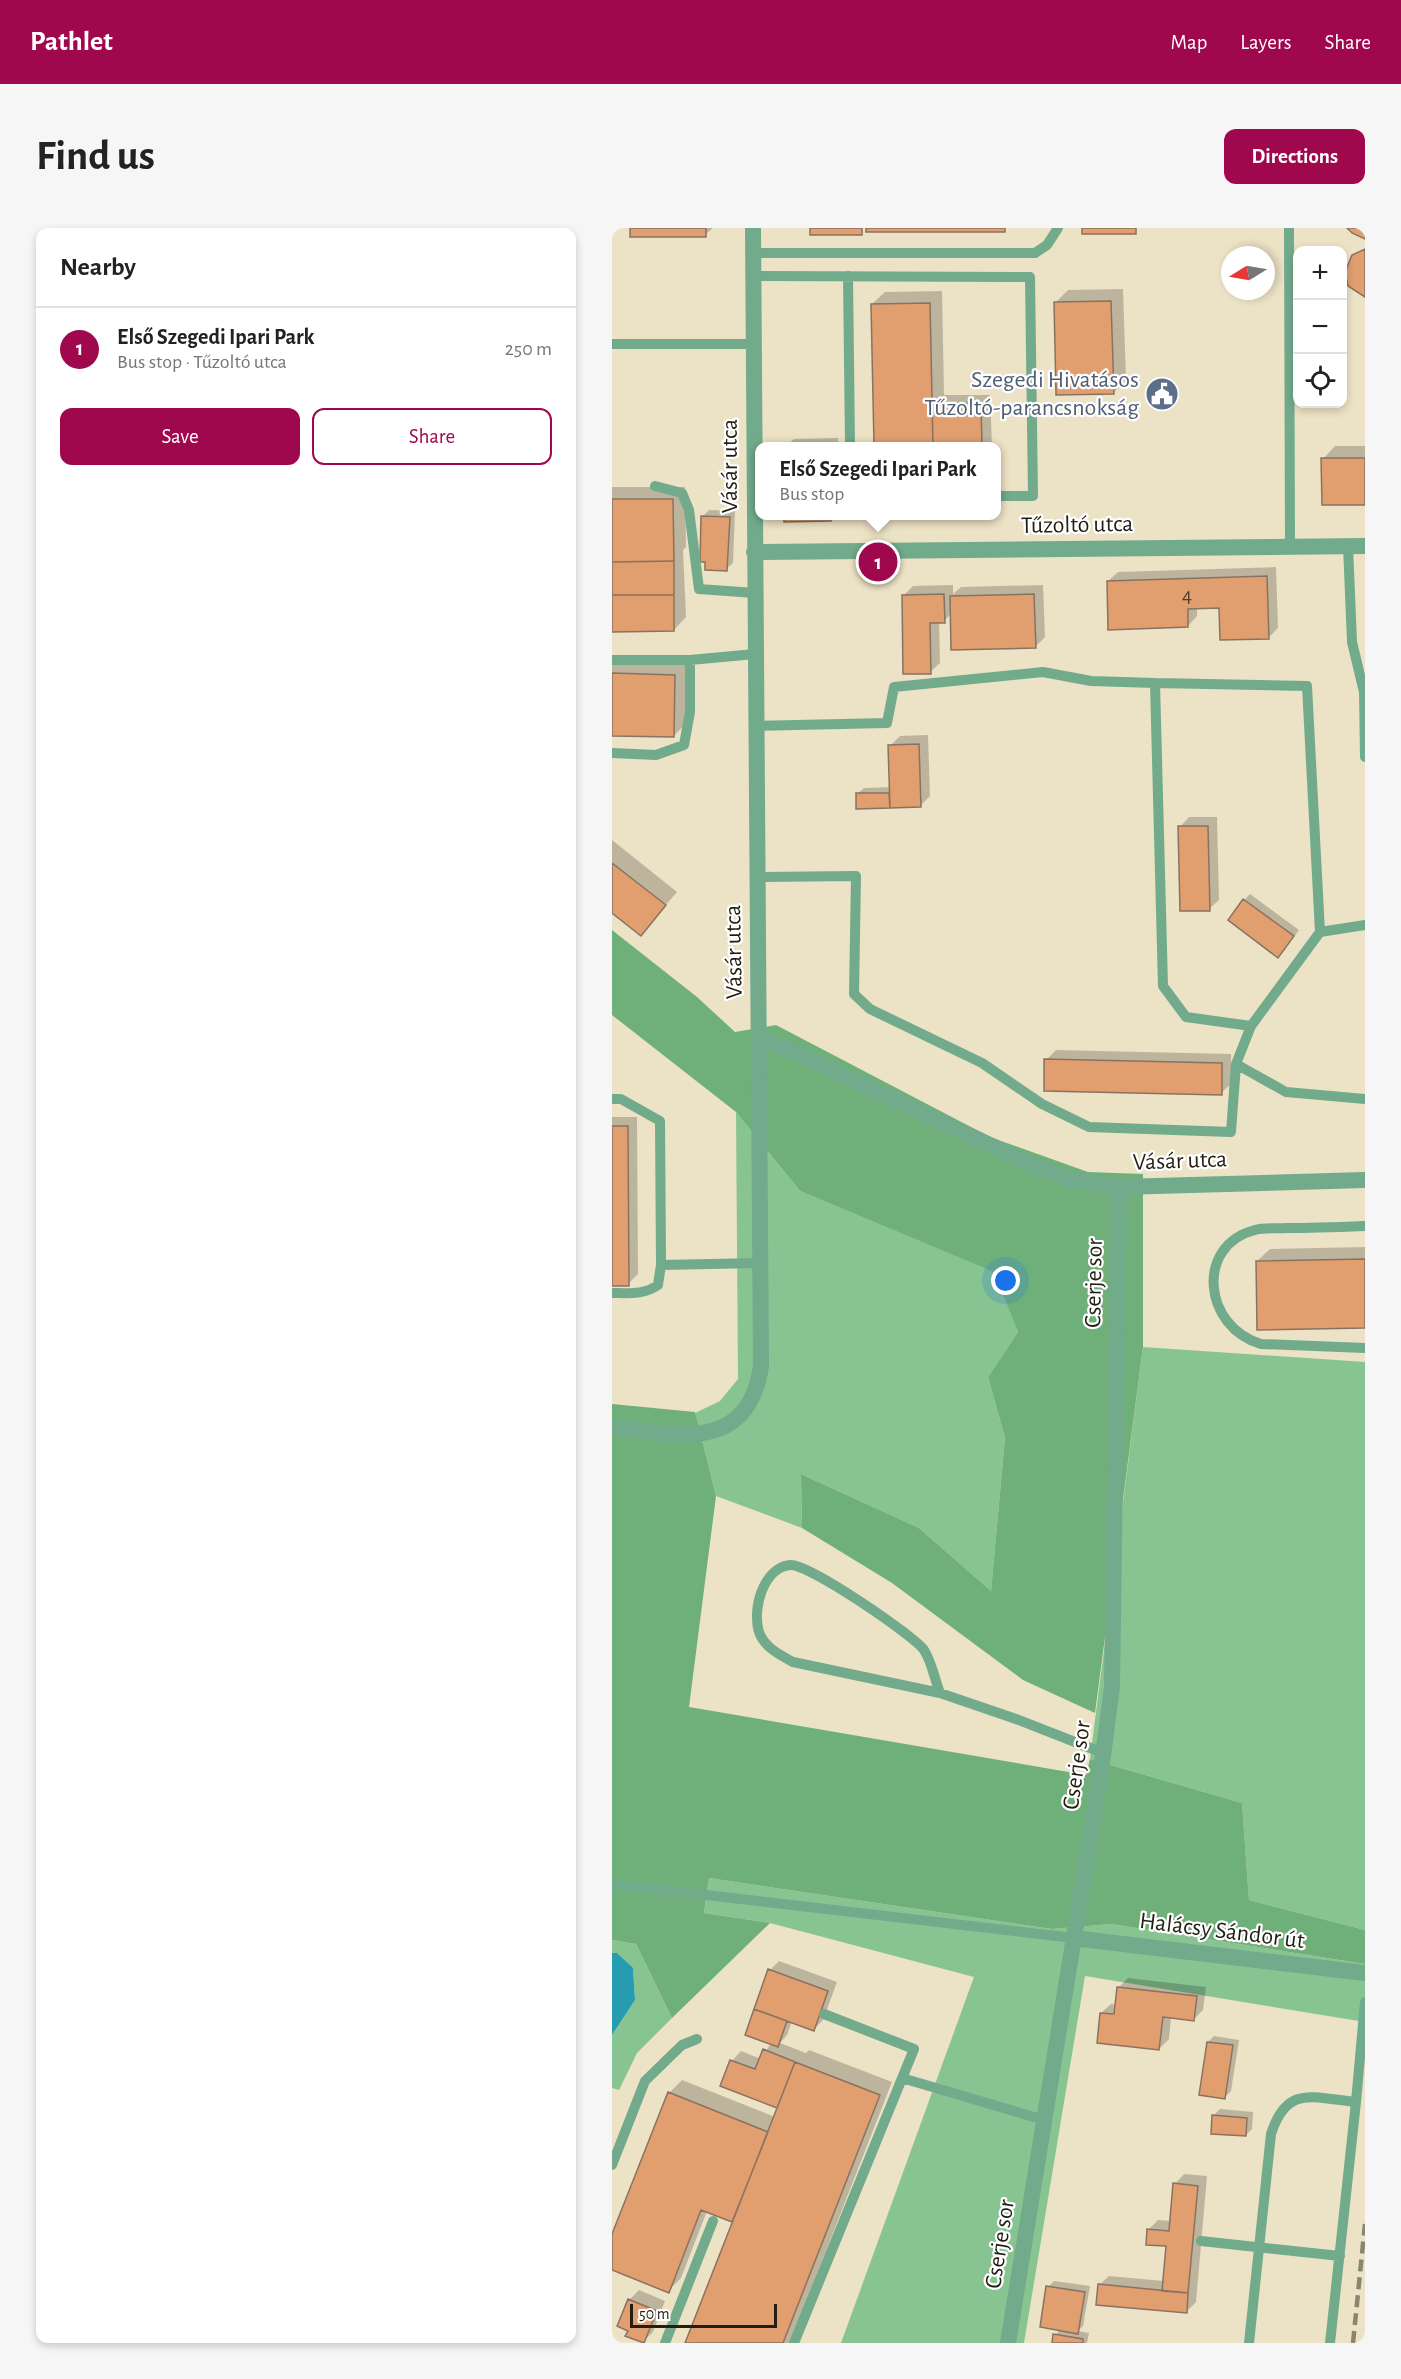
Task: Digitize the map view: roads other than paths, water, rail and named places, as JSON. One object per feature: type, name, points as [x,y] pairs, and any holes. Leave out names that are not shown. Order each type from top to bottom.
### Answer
[{"type":"street","name":"Vásár utca","points":[[753,228],[759,1038],[796,1053],[1036,1167],[1072,1180],[1119,1187],[1365,1180]]},
{"type":"street","name":"Tűzoltó utca","points":[[754,552],[1365,546]]},
{"type":"street","points":[[612,1426],[696,1435],[722,1428],[742,1412],[756,1390],[761,1366],[759,1038]]},
{"type":"street","name":"Cserje sor","points":[[1008,2343],[1112,1687],[1119,1187]]},
{"type":"street","name":"Halácsy Sándor út","points":[[1073,1938],[1365,1973]]},
{"type":"lane","points":[[753,253],[1035,253],[1047,245],[1058,228]]},
{"type":"lane","points":[[1289,228],[1290,547]]},
{"type":"lane","points":[[753,276],[1030,277],[1033,496],[1001,496]]},
{"type":"lane","points":[[848,276],[850,442]]},
{"type":"lane","points":[[612,344],[753,344]]},
{"type":"lane","points":[[655,486],[682,493],[690,510],[699,589],[754,593]]},
{"type":"lane","points":[[1348,546],[1352,642],[1364,692],[1365,757]]},
{"type":"lane","points":[[612,660],[690,660],[755,654]]},
{"type":"lane","points":[[612,753],[656,755],[684,746],[690,712],[690,660]]},
{"type":"lane","points":[[756,726],[887,723],[894,687],[1043,672],[1091,681],[1307,686],[1320,932],[1251,1026],[1236,1064],[1231,1132],[1089,1127],[1042,1104],[982,1063],[870,1009],[854,994],[856,876],[757,877]]},
{"type":"lane","points":[[1155,684],[1163,986],[1186,1017],[1251,1026]]},
{"type":"lane","points":[[1320,932],[1365,925]]},
{"type":"lane","points":[[1236,1064],[1286,1092],[1365,1099]]},
{"type":"lane","points":[[612,1099],[621,1099],[660,1121],[661,1265],[658,1285],[651,1290],[645,1293],[612,1293]]},
{"type":"lane","points":[[1365,1226],[1256,1229],[1239,1238],[1225,1250],[1214,1273],[1213,1286],[1218,1309],[1223,1319],[1230,1328],[1250,1341],[1261,1344],[1365,1348]]},
{"type":"lane","points":[[661,1265],[760,1263]]},
{"type":"lane","points":[[940,1694],[924,1650],[824,1577],[792,1564],[776,1569],[765,1583],[758,1610],[759,1633],[774,1651],[793,1662],[940,1694],[1016,1719],[1103,1753]]},
{"type":"lane","points":[[612,1884],[1073,1938]]},
{"type":"lane","points":[[1330,2343],[1365,2002]]},
{"type":"lane","points":[[794,2343],[914,2049],[824,2014]]},
{"type":"lane","points":[[612,2165],[645,2081],[682,2045],[698,2039]]},
{"type":"lane","points":[[902,2078],[1044,2120]]},
{"type":"lane","points":[[1249,2343],[1271,2134],[1276,2116],[1286,2104],[1296,2099],[1308,2097],[1356,2102]]},
{"type":"lane","points":[[665,2343],[713,2221]]},
{"type":"lane","points":[[1201,2241],[1340,2256]]},
{"type":"water","points":[[612,1953],[617,1953],[633,1968],[635,2000],[612,2035]]},
{"type":"railway","points":[[1353,2343],[1365,2224]]},
{"type":"place","name":"Szegedi Hivatásos Tűzoltó-parancsnokság","points":[[1162,394]]},
{"type":"place","name":"Első Szegedi Ipari Park","points":[[878,562]]}]
